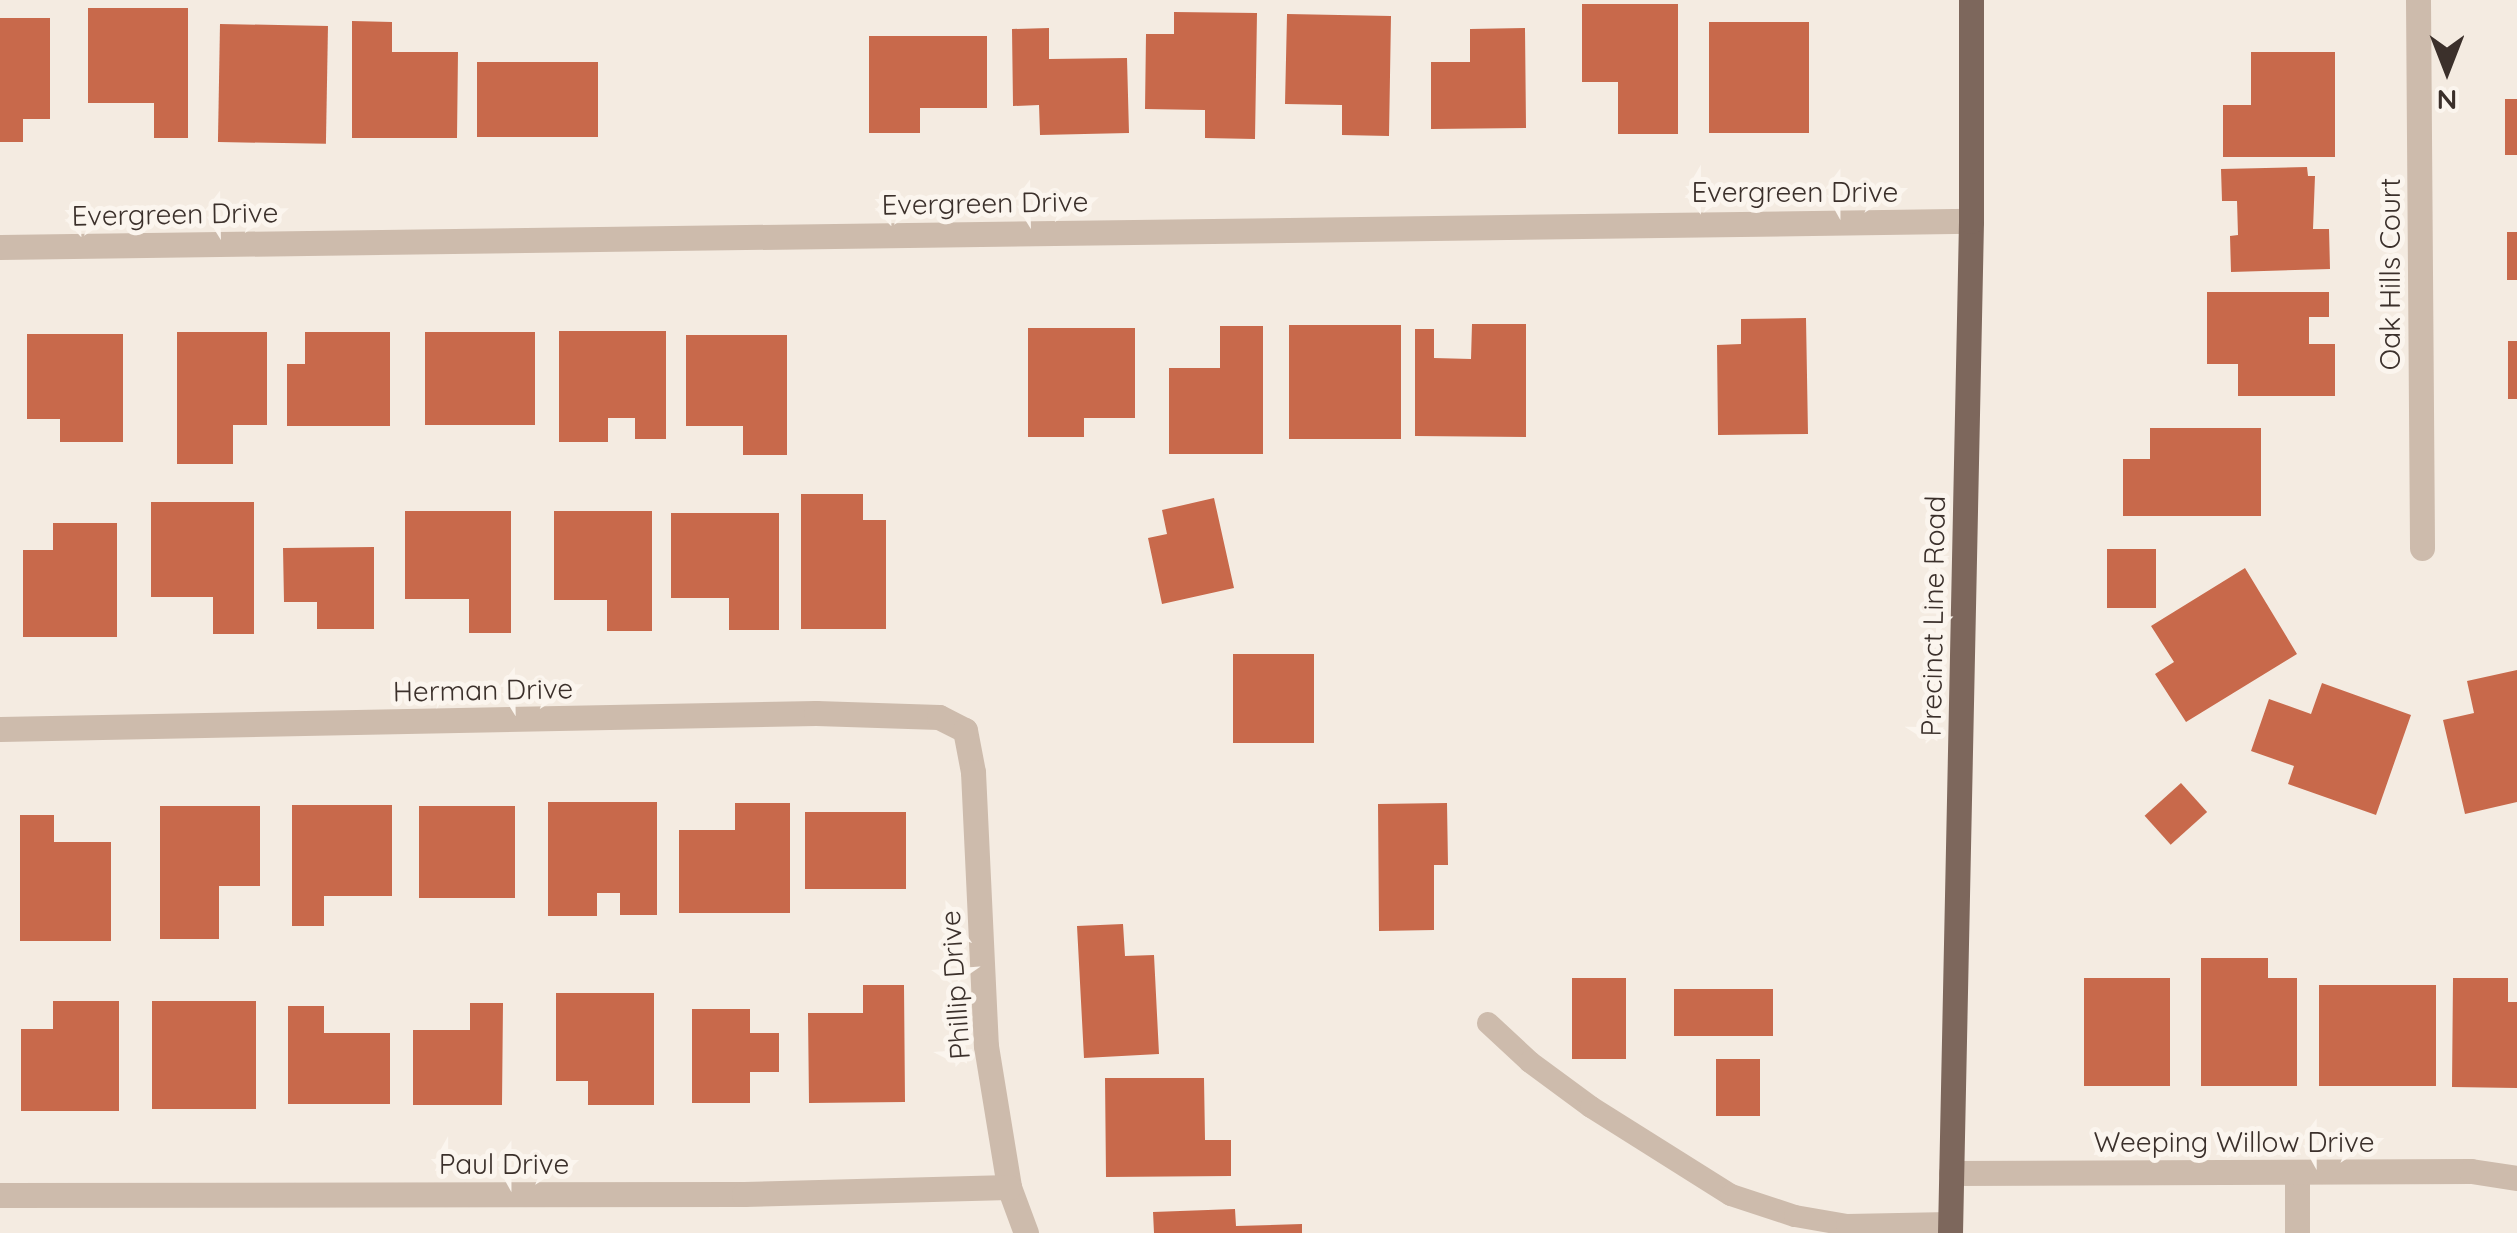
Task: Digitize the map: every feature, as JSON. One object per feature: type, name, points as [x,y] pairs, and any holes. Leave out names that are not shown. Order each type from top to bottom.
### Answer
[{"type":"main road","name":"Precinct Line Road","points":[[1950,1228],[1971,220],[1971,0]]},
{"type":"street","name":"Oak Hills Court","points":[[2418,0],[2422,548]]},
{"type":"street","name":"Evergreen Drive","points":[[0,247],[1971,220]]},
{"type":"street","name":"Herman Drive","points":[[0,729],[816,714],[939,717],[965,730]]},
{"type":"street","name":"Phillip Drive","points":[[965,730],[973,772],[986,1046],[1008,1187],[1026,1233]]},
{"type":"street","name":"Weeping Willow Drive","points":[[1951,1173],[2471,1171],[2517,1178]]},
{"type":"street","points":[[2296,1172],[2297,1233]]},
{"type":"street","name":"Paul Drive","points":[[0,1195],[744,1194],[1008,1187]]},
{"type":"lane","points":[[1488,1023],[1530,1062],[1591,1107],[1731,1194],[1795,1216],[1847,1225],[1950,1228]]},
{"type":"building","points":[[1582,4],[1678,4],[1678,134],[1618,134],[1618,82],[1582,82]]},
{"type":"building","points":[[88,8],[188,8],[188,138],[154,138],[154,103],[88,103]]},
{"type":"building","points":[[1174,12],[1257,13],[1255,139],[1205,138],[1205,110],[1145,109],[1146,34],[1174,34]]},
{"type":"building","points":[[1287,14],[1391,16],[1389,136],[1342,135],[1342,105],[1285,104]]},
{"type":"building","points":[[0,18],[50,18],[50,119],[23,119],[23,142],[0,142]]},
{"type":"building","points":[[352,21],[392,22],[392,52],[458,52],[457,138],[352,138]]},
{"type":"building","points":[[1709,22],[1809,22],[1809,133],[1709,133]]},
{"type":"building","points":[[220,24],[328,26],[326,144],[218,142]]},
{"type":"building","points":[[1049,28],[1049,59],[1127,58],[1129,133],[1040,135],[1039,105],[1013,106],[1012,29]]},
{"type":"building","points":[[1525,28],[1526,128],[1431,129],[1431,62],[1470,62],[1470,29]]},
{"type":"building","points":[[869,36],[987,36],[987,108],[920,108],[920,133],[869,133]]},
{"type":"building","points":[[2251,52],[2335,52],[2335,157],[2223,157],[2223,105],[2251,105]]},
{"type":"building","points":[[477,62],[598,62],[598,137],[477,137]]},
{"type":"building","points":[[2505,99],[2517,99],[2517,155],[2505,155]]},
{"type":"building","points":[[2307,167],[2308,176],[2315,176],[2313,229],[2329,229],[2330,269],[2231,272],[2230,236],[2238,235],[2237,201],[2222,201],[2221,169]]},
{"type":"building","points":[[2507,232],[2517,232],[2517,280],[2507,280]]},
{"type":"building","points":[[2207,292],[2329,292],[2329,317],[2309,317],[2309,344],[2335,344],[2335,396],[2238,396],[2238,364],[2207,364]]},
{"type":"building","points":[[1806,318],[1808,434],[1718,435],[1717,345],[1741,344],[1741,319]]},
{"type":"building","points":[[1472,324],[1526,324],[1526,437],[1415,436],[1415,329],[1434,329],[1434,358],[1471,359]]},
{"type":"building","points":[[1289,325],[1401,325],[1401,439],[1289,439]]},
{"type":"building","points":[[1220,326],[1263,326],[1263,454],[1169,454],[1169,368],[1220,368]]},
{"type":"building","points":[[1028,328],[1135,328],[1135,418],[1084,418],[1084,437],[1028,437]]},
{"type":"building","points":[[559,331],[666,331],[666,439],[635,439],[635,418],[608,418],[608,442],[559,442]]},
{"type":"building","points":[[177,332],[267,332],[267,425],[233,425],[233,464],[177,464]]},
{"type":"building","points":[[305,332],[390,332],[390,426],[287,426],[287,364],[305,364]]},
{"type":"building","points":[[425,332],[535,332],[535,425],[425,425]]},
{"type":"building","points":[[27,334],[123,334],[123,442],[60,442],[60,419],[27,419]]},
{"type":"building","points":[[686,335],[787,335],[787,455],[743,455],[743,426],[686,426]]},
{"type":"building","points":[[2508,341],[2517,341],[2517,399],[2508,399]]},
{"type":"building","points":[[2150,428],[2261,428],[2261,516],[2123,516],[2123,459],[2150,459]]},
{"type":"building","points":[[801,494],[863,494],[863,520],[886,520],[886,629],[801,629]]},
{"type":"building","points":[[1214,498],[1234,588],[1162,604],[1148,538],[1167,534],[1162,510]]},
{"type":"building","points":[[151,502],[254,502],[254,634],[213,634],[213,597],[151,597]]},
{"type":"building","points":[[405,511],[511,511],[511,633],[469,633],[469,599],[405,599]]},
{"type":"building","points":[[554,511],[652,511],[652,631],[607,631],[607,600],[554,600]]},
{"type":"building","points":[[671,513],[779,513],[779,630],[729,630],[729,598],[671,598]]},
{"type":"building","points":[[53,523],[117,523],[117,637],[23,637],[23,550],[53,550]]},
{"type":"building","points":[[374,547],[374,629],[317,629],[317,602],[284,602],[283,548]]},
{"type":"building","points":[[2107,549],[2156,549],[2156,608],[2107,608]]},
{"type":"building","points":[[2245,568],[2297,654],[2186,722],[2155,674],[2174,662],[2151,626]]},
{"type":"building","points":[[1233,654],[1314,654],[1314,743],[1233,743]]},
{"type":"building","points":[[2517,670],[2517,802],[2465,814],[2443,720],[2474,713],[2467,681]]},
{"type":"building","points":[[2322,683],[2411,715],[2376,815],[2288,784],[2294,766],[2251,751],[2269,699],[2311,714]]},
{"type":"building","points":[[2181,783],[2207,812],[2171,845],[2145,816]]},
{"type":"building","points":[[548,802],[657,802],[657,915],[620,915],[620,893],[597,893],[597,916],[548,916]]},
{"type":"building","points":[[735,803],[790,803],[790,913],[679,913],[679,830],[735,830]]},
{"type":"building","points":[[1447,803],[1448,865],[1434,865],[1434,930],[1379,931],[1378,804]]},
{"type":"building","points":[[292,805],[392,805],[392,896],[324,896],[324,926],[292,926]]},
{"type":"building","points":[[160,806],[260,806],[260,886],[219,886],[219,939],[160,939]]},
{"type":"building","points":[[419,806],[515,806],[515,898],[419,898]]},
{"type":"building","points":[[805,812],[906,812],[906,889],[805,889]]},
{"type":"building","points":[[20,815],[54,815],[54,842],[111,842],[111,941],[20,941]]},
{"type":"building","points":[[1123,924],[1125,956],[1154,955],[1159,1054],[1084,1058],[1077,926]]},
{"type":"building","points":[[2201,958],[2268,958],[2268,978],[2297,978],[2297,1086],[2201,1086]]},
{"type":"building","points":[[1572,978],[1626,978],[1626,1059],[1572,1059]]},
{"type":"building","points":[[2084,978],[2170,978],[2170,1086],[2084,1086]]},
{"type":"building","points":[[2453,978],[2508,978],[2508,1002],[2517,1002],[2517,1088],[2452,1087]]},
{"type":"building","points":[[863,985],[904,985],[905,1102],[809,1103],[808,1013],[863,1013]]},
{"type":"building","points":[[2319,985],[2436,985],[2436,1086],[2319,1086]]},
{"type":"building","points":[[1674,989],[1773,989],[1773,1036],[1674,1036]]},
{"type":"building","points":[[556,993],[654,993],[654,1105],[588,1105],[588,1081],[556,1081]]},
{"type":"building","points":[[53,1001],[119,1001],[119,1111],[21,1111],[21,1029],[53,1029]]},
{"type":"building","points":[[152,1001],[256,1001],[256,1109],[152,1109]]},
{"type":"building","points":[[470,1003],[503,1003],[502,1105],[413,1105],[413,1030],[470,1030]]},
{"type":"building","points":[[288,1006],[324,1006],[324,1033],[390,1033],[390,1104],[288,1104]]},
{"type":"building","points":[[692,1009],[750,1009],[750,1033],[779,1033],[779,1072],[750,1072],[750,1103],[692,1103]]},
{"type":"building","points":[[1716,1059],[1760,1059],[1760,1116],[1716,1116]]},
{"type":"building","points":[[1105,1078],[1204,1078],[1205,1140],[1231,1140],[1231,1176],[1106,1177]]},
{"type":"building","points":[[1235,1209],[1236,1226],[1302,1224],[1302,1233],[1154,1233],[1153,1212]]}]
